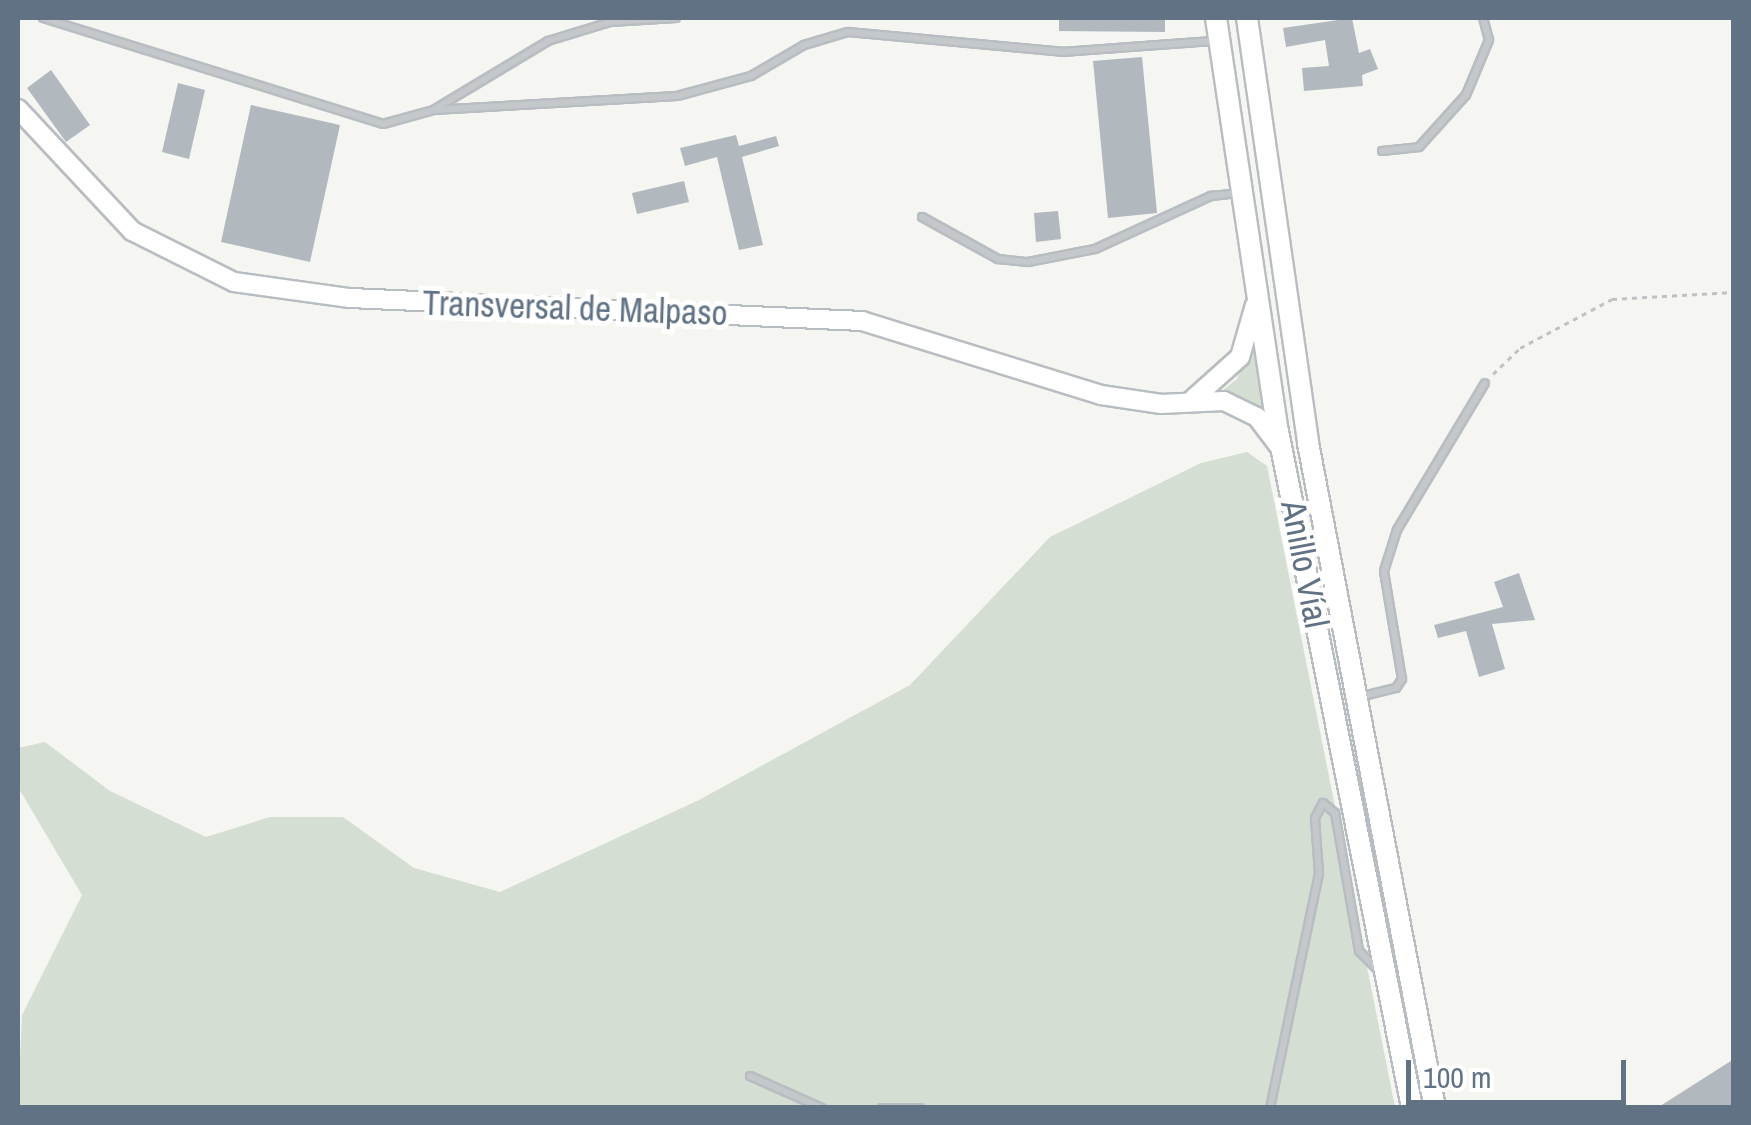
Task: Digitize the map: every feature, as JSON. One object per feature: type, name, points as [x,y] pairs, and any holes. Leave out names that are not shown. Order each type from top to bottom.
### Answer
[{"type":"highway","name":"Anillo Víal","points":[[1216,18],[1283,452],[1412,1108]]},
{"type":"highway","name":"Anillo Víal","points":[[1247,18],[1281,277],[1435,1108]]},
{"type":"main road","name":"Transversal de Malpaso","points":[[18,109],[132,231],[234,282],[350,298],[862,321],[1101,395],[1242,407],[1283,452]]},
{"type":"main road","points":[[1188,402],[1240,357],[1255,290]]},
{"type":"lane","points":[[43,18],[383,124],[434,110],[677,96],[751,76],[804,45],[848,32],[1062,52],[1219,42]]},
{"type":"lane","points":[[434,110],[548,41],[610,22],[676,18]]},
{"type":"lane","points":[[1382,151],[1419,146],[1466,96],[1489,40],[1483,18]]},
{"type":"lane","points":[[922,216],[998,260],[1028,262],[1095,249],[1210,196],[1242,193]]},
{"type":"lane","points":[[1357,698],[1396,688],[1402,679],[1384,570],[1397,530],[1485,383]]},
{"type":"lane","points":[[1270,1108],[1319,873],[1316,818],[1323,803],[1335,813],[1360,951],[1385,977]]},
{"type":"lane","points":[[750,1076],[822,1108]]},
{"type":"lane","points":[[882,1108],[920,1108]]},
{"type":"path","points":[[1485,383],[1520,348],[1612,299],[1734,292]]},
{"type":"shaded area","points":[[1255,328],[1268,421],[1250,401],[1219,393],[1237,379]]},
{"type":"shaded area","points":[[1247,452],[1267,466],[1395,1107],[18,1108],[22,1015],[82,895],[18,787],[18,748],[45,742],[110,791],[206,837],[270,817],[343,817],[414,868],[500,892],[697,801],[910,685],[1050,537],[1201,463]]},
{"type":"building","points":[[1059,18],[1165,18],[1165,32],[1059,31]]},
{"type":"building","points":[[1352,18],[1359,53],[1370,49],[1378,69],[1362,75],[1363,86],[1304,91],[1302,68],[1329,66],[1325,40],[1286,47],[1283,28]]},
{"type":"building","points":[[1142,57],[1157,213],[1108,218],[1093,61]]},
{"type":"building","points":[[51,70],[90,125],[66,142],[27,88]]},
{"type":"building","points":[[178,83],[205,90],[189,159],[162,152]]},
{"type":"building","points":[[251,105],[340,125],[310,262],[221,242]]},
{"type":"building","points":[[736,135],[739,146],[776,136],[779,146],[742,157],[763,245],[739,250],[717,157],[685,166],[680,148]]},
{"type":"building","points":[[684,181],[689,202],[637,214],[632,193]]},
{"type":"building","points":[[1058,211],[1061,239],[1036,242],[1034,213]]},
{"type":"building","points":[[1519,573],[1535,620],[1492,624],[1505,669],[1479,677],[1466,631],[1438,638],[1434,625],[1503,607],[1494,582]]},
{"type":"building","points":[[1734,1059],[1734,1108],[1657,1108]]}]
